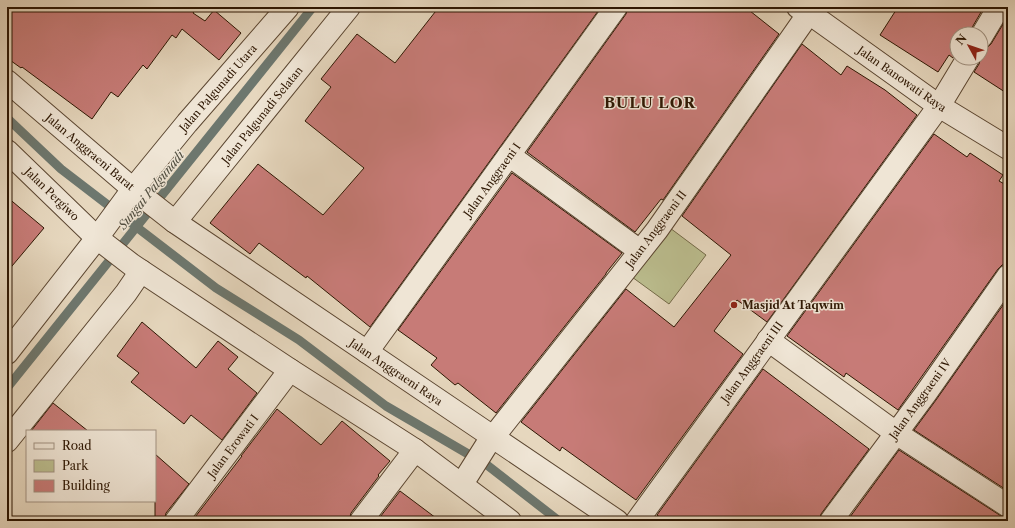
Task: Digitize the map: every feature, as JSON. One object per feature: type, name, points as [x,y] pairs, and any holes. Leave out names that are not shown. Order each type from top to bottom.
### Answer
[{"type":"street","name":"Jalan Palgunadi Utara","points":[[100,237],[187,123],[288,7]]},
{"type":"street","name":"Jalan Palgunadi Selatan","points":[[173,220],[349,7]]},
{"type":"street","name":"Jalan Anggraeni I","points":[[367,352],[616,7]]},
{"type":"street","points":[[988,26],[999,7]]},
{"type":"street","name":"Jalan Banowati Raya","points":[[806,9],[939,106],[1008,148]]},
{"type":"street","name":"Jalan Anggraeni II","points":[[464,480],[490,441],[656,230],[806,9]]},
{"type":"street","name":"Jalan Anggraeni III","points":[[637,521],[939,106],[963,66]]},
{"type":"street","name":"Jalan Anggraeni Barat","points":[[7,81],[133,192],[173,220]]},
{"type":"street","name":"Jalan Pergiwo","points":[[7,151],[100,237],[137,268]]},
{"type":"street","points":[[509,155],[640,251]]},
{"type":"street","name":"Jalan Anggraeni Raya","points":[[173,220],[367,352],[490,441],[617,521]]},
{"type":"street","points":[[7,353],[100,237]]},
{"type":"street","points":[[7,441],[126,293],[137,268],[290,370],[464,480],[510,521]]},
{"type":"street","name":"Jalan Anggraeni IV","points":[[831,521],[926,393],[1008,276]]},
{"type":"street","points":[[768,340],[896,434],[1008,506]]},
{"type":"street","name":"Jalan Erowati I","points":[[176,521],[290,370]]},
{"type":"street","points":[[361,521],[415,450]]},
{"type":"green space","points":[[670,228],[706,255],[669,304],[632,277]]},
{"type":"building","points":[[7,7],[197,7],[193,13],[205,21],[214,10],[241,33],[219,60],[182,29],[176,38],[172,35],[147,69],[143,65],[118,97],[111,92],[92,119],[22,67],[21,68],[7,58]]},
{"type":"building","points":[[439,7],[601,7],[370,327],[307,276],[306,278],[259,243],[250,254],[210,223],[258,164],[323,215],[364,168],[305,121],[331,87],[321,79],[357,34],[395,63]]},
{"type":"building","points":[[628,7],[745,7],[779,34],[663,200],[661,199],[635,232],[527,152],[626,14]]},
{"type":"building","points":[[898,7],[984,7],[973,26],[949,26],[949,55],[938,72],[880,35]]},
{"type":"building","points":[[1008,16],[1008,94],[974,72],[978,66],[989,66],[989,46]]},
{"type":"building","points":[[802,44],[841,75],[847,66],[885,90],[917,115],[767,322],[737,300],[714,331],[743,354],[636,500],[562,447],[560,451],[521,422],[626,289],[674,327],[731,255],[682,216]]},
{"type":"building","points":[[934,134],[967,157],[970,153],[1003,175],[999,181],[1008,186],[1008,264],[1002,265],[998,269],[898,410],[846,373],[844,377],[787,336]]},
{"type":"building","points":[[512,173],[622,253],[496,413],[458,383],[455,385],[431,365],[437,358],[398,330]]},
{"type":"building","points":[[7,197],[44,228],[7,272]]},
{"type":"building","points":[[1008,298],[1008,491],[914,430]]},
{"type":"building","points":[[142,322],[196,368],[218,341],[238,357],[228,369],[257,393],[222,440],[191,415],[184,424],[131,382],[139,373],[117,356]]},
{"type":"building","points":[[763,369],[869,449],[821,514],[819,521],[665,521],[657,515]]},
{"type":"building","points":[[53,403],[87,430],[32,430]]},
{"type":"building","points":[[277,409],[321,445],[342,421],[390,461],[378,475],[379,476],[351,513],[349,521],[192,521],[242,456]]},
{"type":"building","points":[[899,450],[1004,517],[1001,521],[847,521]]},
{"type":"building","points":[[156,455],[189,484],[166,513],[164,521],[155,521]]},
{"type":"building","points":[[400,491],[440,521],[377,521]]},
{"type":"waterway","name":"Sungai Palgunadi","points":[[7,388],[313,7]]},
{"type":"waterway","points":[[7,118],[61,169],[216,288],[299,340],[386,406],[487,465],[559,521]]},
{"type":"place","name":"Masjid At Taqwim","points":[[734,305]]},
{"type":"district","name":"BULU LOR","points":[[650,102]]}]
